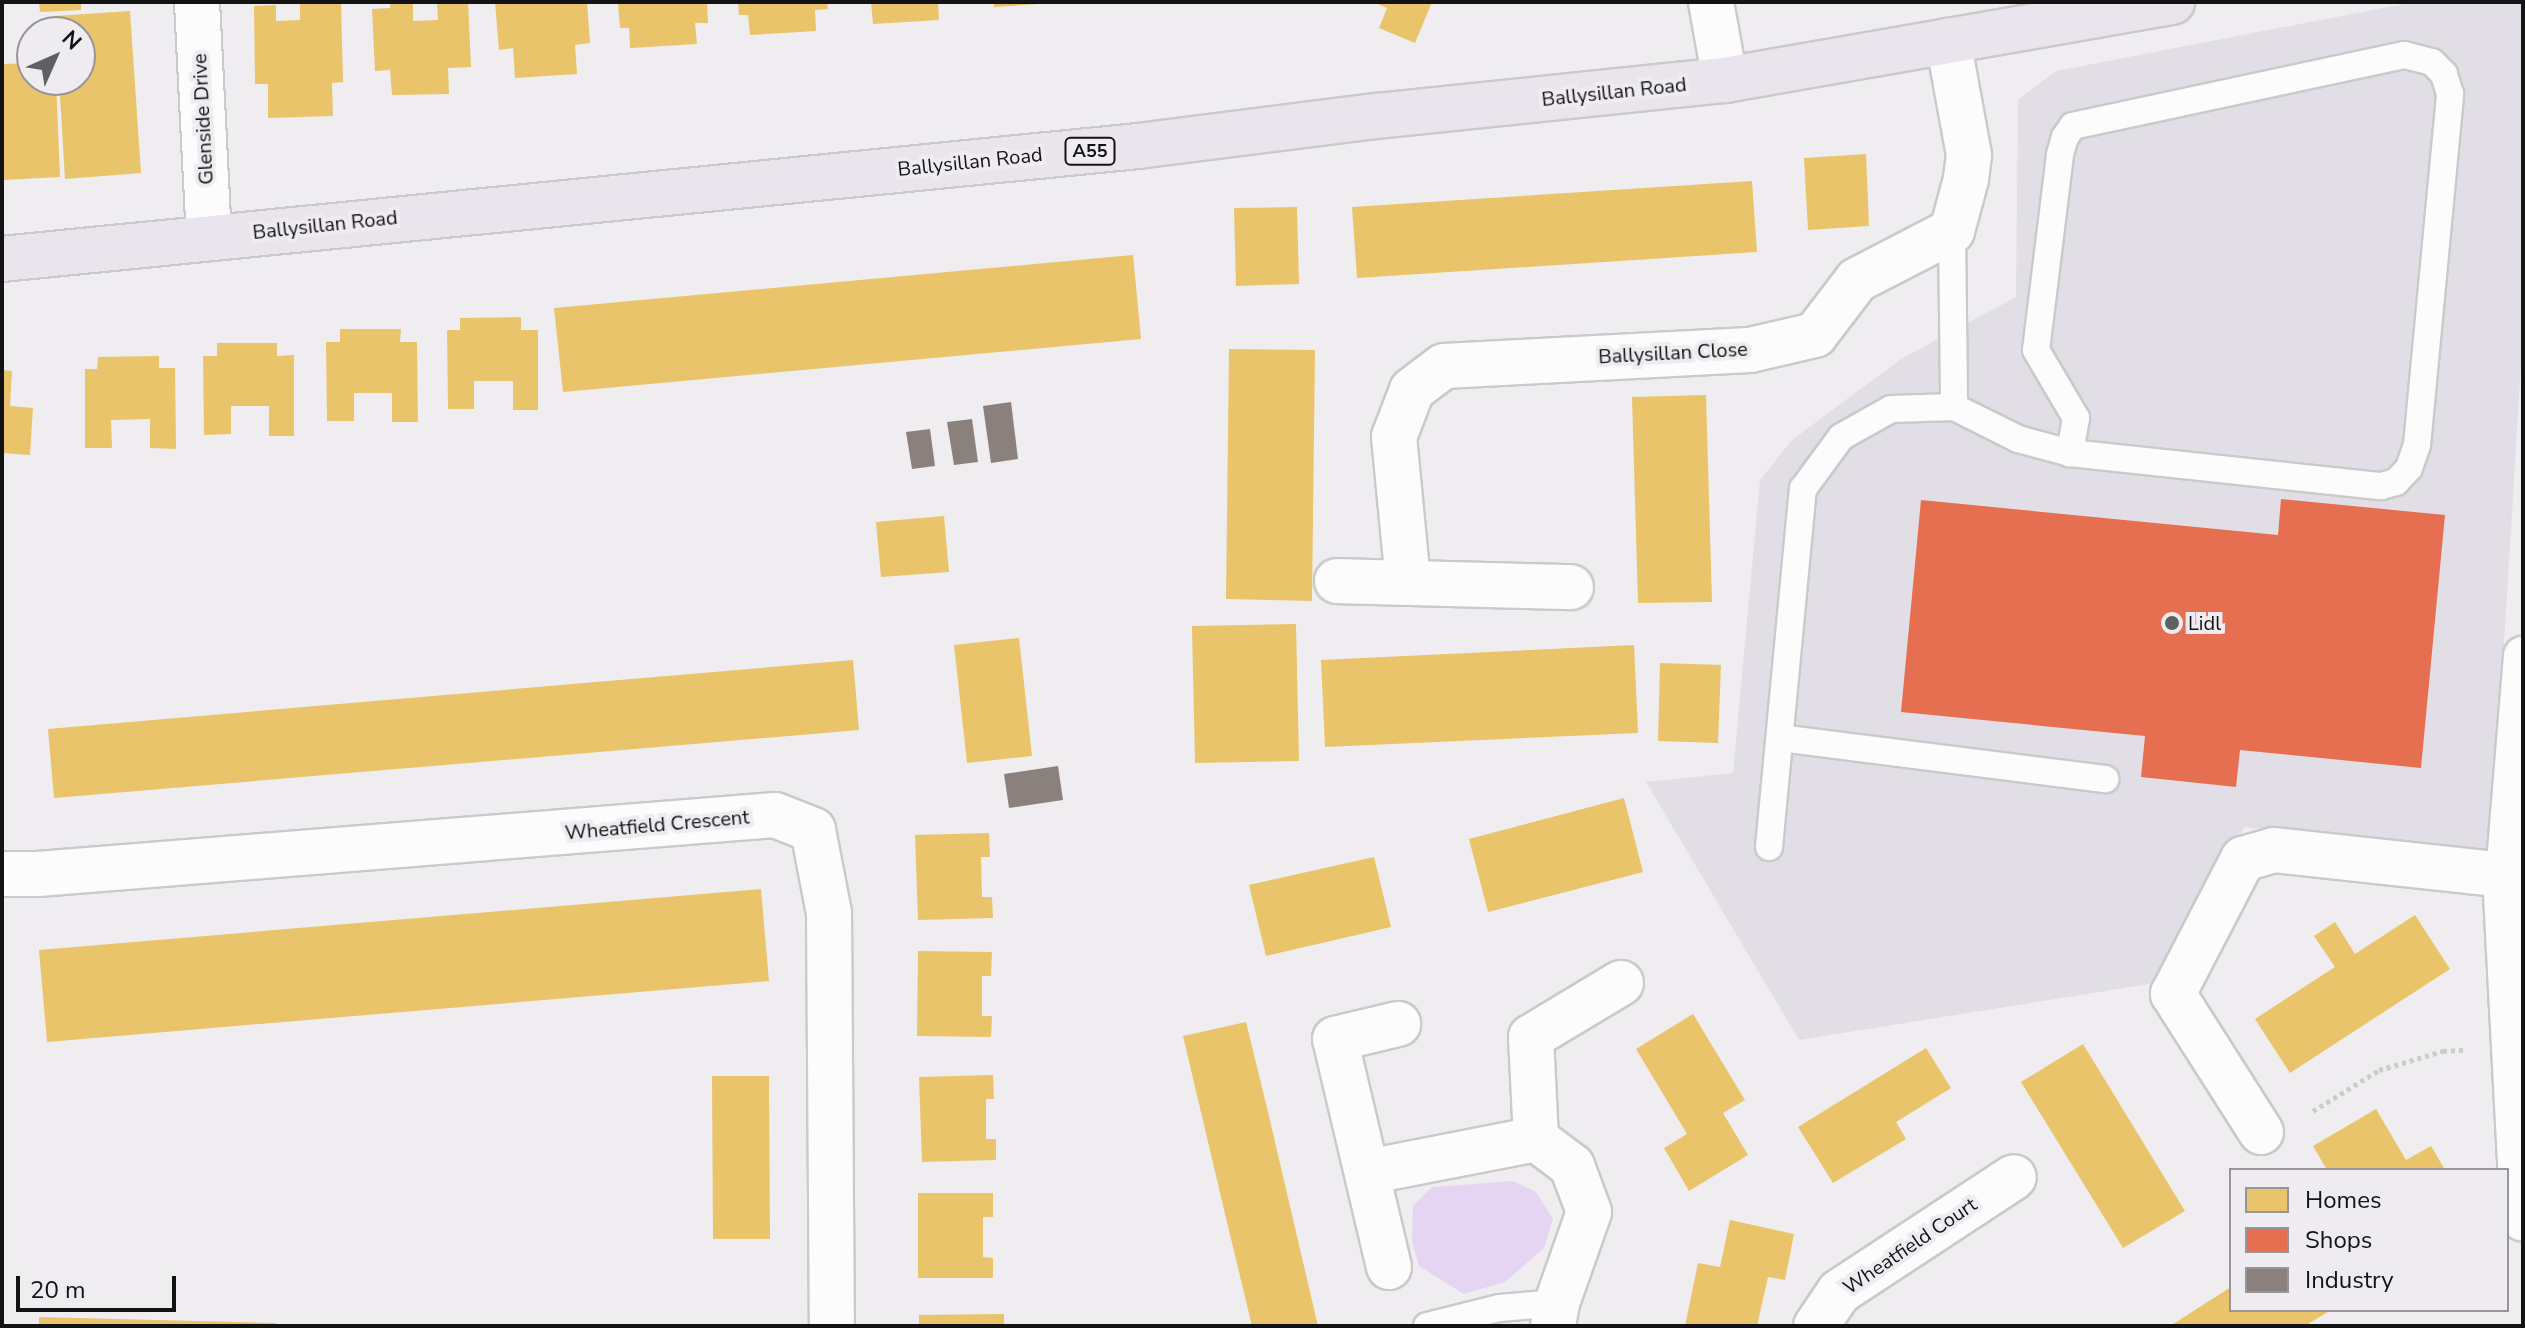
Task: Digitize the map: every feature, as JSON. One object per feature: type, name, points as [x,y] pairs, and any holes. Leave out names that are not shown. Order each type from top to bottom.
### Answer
[{"type":"highway","name":"Ballysillan Road","points":[[2,259],[1138,146],[1376,116],[1725,80],[2172,2]]},
{"type":"street","name":"Glenside Drive","points":[[197,2],[209,236]]},
{"type":"street","points":[[1711,2],[1725,80]]},
{"type":"street","points":[[1948,41],[1969,155],[1952,231]]},
{"type":"street","name":"Ballysillan Close","points":[[1408,582],[1394,437],[1412,390],[1444,366],[1750,350],[1815,335],[1857,280],[1952,231]]},
{"type":"street","points":[[1337,581],[1571,587]]},
{"type":"street","points":[[2523,656],[2505,875],[2523,1219]]},
{"type":"street","name":"Wheatfield Crescent","points":[[2,874],[38,874],[775,815],[813,830],[829,913],[832,1326]]},
{"type":"street","points":[[2261,1132],[2173,994],[2243,859],[2274,850],[2505,875]]},
{"type":"street","points":[[1536,1139],[1531,1037],[1621,983]]},
{"type":"street","points":[[1389,1267],[1335,1039],[1398,1024]]},
{"type":"street","points":[[1367,1172],[1536,1139],[1572,1166],[1589,1212],[1555,1314]]},
{"type":"street","name":"Wheatfield Court","points":[[1816,1326],[1839,1292],[2014,1177]]},
{"type":"lane","points":[[1769,847],[1803,489],[1841,437],[1891,409],[1954,407],[2018,439],[2070,453],[2381,486],[2396,482],[2409,468],[2417,445],[2450,94],[2444,74],[2432,62],[2404,55],[2073,126],[2065,137],[2060,155],[2036,350],[2076,418],[2070,453]]},
{"type":"lane","points":[[1952,231],[1954,407]]},
{"type":"lane","points":[[1780,738],[2105,779]]},
{"type":"lane","points":[[1427,1326],[1500,1308],[1555,1314]]},
{"type":"path","points":[[2313,1111],[2379,1070],[2443,1051],[2514,1047]]},
{"type":"shaded area","points":[[2414,2],[2523,4],[2523,333],[2491,854],[2244,827],[2174,980],[1799,1040],[1646,782],[1733,773],[1760,480],[1792,440],[1901,359],[2016,297],[2018,100],[2056,71]]},
{"type":"shaded area","points":[[1513,1181],[1536,1192],[1553,1219],[1544,1248],[1505,1282],[1464,1294],[1419,1266],[1412,1241],[1413,1206],[1432,1187]]},
{"type":"building: Homes","points":[[39,2],[81,2],[81,10],[40,12]]},
{"type":"building: Homes","points":[[300,2],[341,2],[343,82],[332,83],[333,116],[268,118],[268,84],[255,84],[254,6],[276,5],[276,21],[300,20]]},
{"type":"building: Homes","points":[[390,2],[413,2],[413,21],[438,20],[437,2],[468,2],[471,67],[448,68],[449,94],[392,95],[390,70],[375,71],[372,9],[390,8]]},
{"type":"building: Homes","points":[[495,2],[587,2],[590,43],[575,45],[577,74],[515,78],[513,48],[499,50]]},
{"type":"building: Homes","points":[[618,2],[707,2],[708,23],[695,23],[697,44],[630,48],[629,28],[620,28]]},
{"type":"building: Homes","points":[[738,2],[827,2],[828,9],[815,10],[816,31],[750,35],[748,15],[739,15]]},
{"type":"building: Homes","points":[[871,2],[938,2],[939,20],[873,24]]},
{"type":"building: Homes","points":[[994,2],[1040,2],[1040,4],[994,7]]},
{"type":"building: Homes","points":[[1373,2],[1432,2],[1415,43],[1379,28],[1387,8]]},
{"type":"building: Homes","points":[[130,11],[141,173],[65,179],[60,96],[96,96],[96,16],[55,16]]},
{"type":"building: Homes","points":[[2,64],[16,64],[16,96],[57,96],[60,177],[2,180]]},
{"type":"building: Homes","points":[[1866,154],[1869,226],[1808,230],[1804,158]]},
{"type":"building: Homes","points":[[1752,181],[1757,252],[1357,278],[1352,207]]},
{"type":"building: Homes","points":[[1297,207],[1299,284],[1236,286],[1234,208]]},
{"type":"building: Homes","points":[[1133,255],[1141,339],[563,392],[554,308]]},
{"type":"building: Homes","points":[[521,317],[521,330],[538,330],[538,410],[513,410],[513,381],[474,381],[474,409],[448,409],[447,330],[460,330],[460,318]]},
{"type":"building: Homes","points":[[340,329],[401,329],[400,342],[417,342],[418,422],[392,422],[392,393],[354,393],[354,421],[327,421],[326,342],[340,342]]},
{"type":"building: Homes","points":[[217,343],[277,343],[277,356],[294,355],[294,436],[269,436],[269,406],[231,406],[231,434],[204,435],[203,356],[217,356]]},
{"type":"building: Homes","points":[[1229,349],[1315,350],[1312,601],[1226,599]]},
{"type":"building: Homes","points":[[159,356],[159,368],[175,368],[176,449],[150,448],[150,419],[111,420],[112,448],[85,448],[85,369],[97,369],[98,357]]},
{"type":"building: Homes","points":[[2,370],[12,371],[10,406],[33,408],[30,455],[2,453]]},
{"type":"building: Homes","points":[[1706,395],[1712,602],[1638,603],[1632,397]]},
{"type":"building: Homes","points":[[944,516],[949,572],[881,577],[876,522]]},
{"type":"building: Homes","points":[[1296,624],[1299,761],[1195,763],[1192,626]]},
{"type":"building: Homes","points":[[1019,638],[1032,756],[967,763],[954,645]]},
{"type":"building: Homes","points":[[1634,645],[1638,733],[1325,747],[1321,660]]},
{"type":"building: Homes","points":[[853,660],[859,730],[54,798],[48,729]]},
{"type":"building: Homes","points":[[1660,663],[1721,665],[1718,743],[1658,741]]},
{"type":"building: Homes","points":[[1624,798],[1643,872],[1488,912],[1469,839]]},
{"type":"building: Homes","points":[[989,833],[990,857],[981,857],[982,897],[992,897],[993,918],[918,920],[915,835]]},
{"type":"building: Homes","points":[[1374,857],[1391,927],[1266,956],[1249,885]]},
{"type":"building: Homes","points":[[761,889],[769,981],[47,1042],[39,950]]},
{"type":"building: Homes","points":[[2415,915],[2450,969],[2290,1073],[2255,1019],[2335,967],[2314,936],[2335,922],[2355,954]]},
{"type":"building: Homes","points":[[918,951],[992,952],[991,976],[982,976],[982,1016],[992,1016],[991,1037],[917,1036]]},
{"type":"building: Homes","points":[[1693,1014],[1745,1100],[1723,1113],[1748,1155],[1689,1191],[1664,1148],[1687,1134],[1636,1049]]},
{"type":"building: Homes","points":[[1246,1022],[1318,1326],[1252,1326],[1226,1218],[1183,1036]]},
{"type":"building: Homes","points":[[2083,1044],[2185,1211],[2123,1248],[2021,1082]]},
{"type":"building: Homes","points":[[1926,1048],[1951,1088],[1896,1122],[1906,1139],[1833,1183],[1798,1127]]},
{"type":"building: Homes","points":[[993,1075],[994,1099],[986,1099],[986,1139],[996,1139],[996,1160],[922,1162],[919,1077]]},
{"type":"building: Homes","points":[[712,1076],[769,1076],[770,1239],[713,1239]]},
{"type":"building: Homes","points":[[2376,1109],[2406,1160],[2431,1146],[2444,1168],[2326,1168],[2313,1146]]},
{"type":"building: Homes","points":[[918,1193],[993,1193],[993,1217],[983,1217],[983,1257],[993,1258],[993,1278],[918,1278]]},
{"type":"building: Homes","points":[[1730,1220],[1794,1234],[1785,1280],[1768,1277],[1757,1326],[1685,1326],[1698,1263],[1720,1267]]},
{"type":"building: Homes","points":[[2229,1288],[2229,1312],[2328,1312],[2305,1326],[2170,1326]]},
{"type":"building: Homes","points":[[1004,1314],[1004,1326],[919,1326],[919,1315]]},
{"type":"building: Homes","points":[[39,1317],[276,1323],[276,1326],[39,1326]]},
{"type":"building: Shops","name":"Lidl","points":[[2281,499],[2445,515],[2421,768],[2240,750],[2236,787],[2141,777],[2145,736],[1901,712],[1921,500],[2278,535]]},
{"type":"building: Industry","points":[[1011,402],[1018,459],[991,463],[983,406]]},
{"type":"building: Industry","points":[[972,419],[978,462],[954,465],[947,422]]},
{"type":"building: Industry","points":[[930,429],[935,466],[912,469],[906,432]]},
{"type":"building: Industry","points":[[1058,766],[1063,800],[1009,808],[1004,774]]},
{"type":"place","name":"Lidl","points":[[2172,623]]}]
